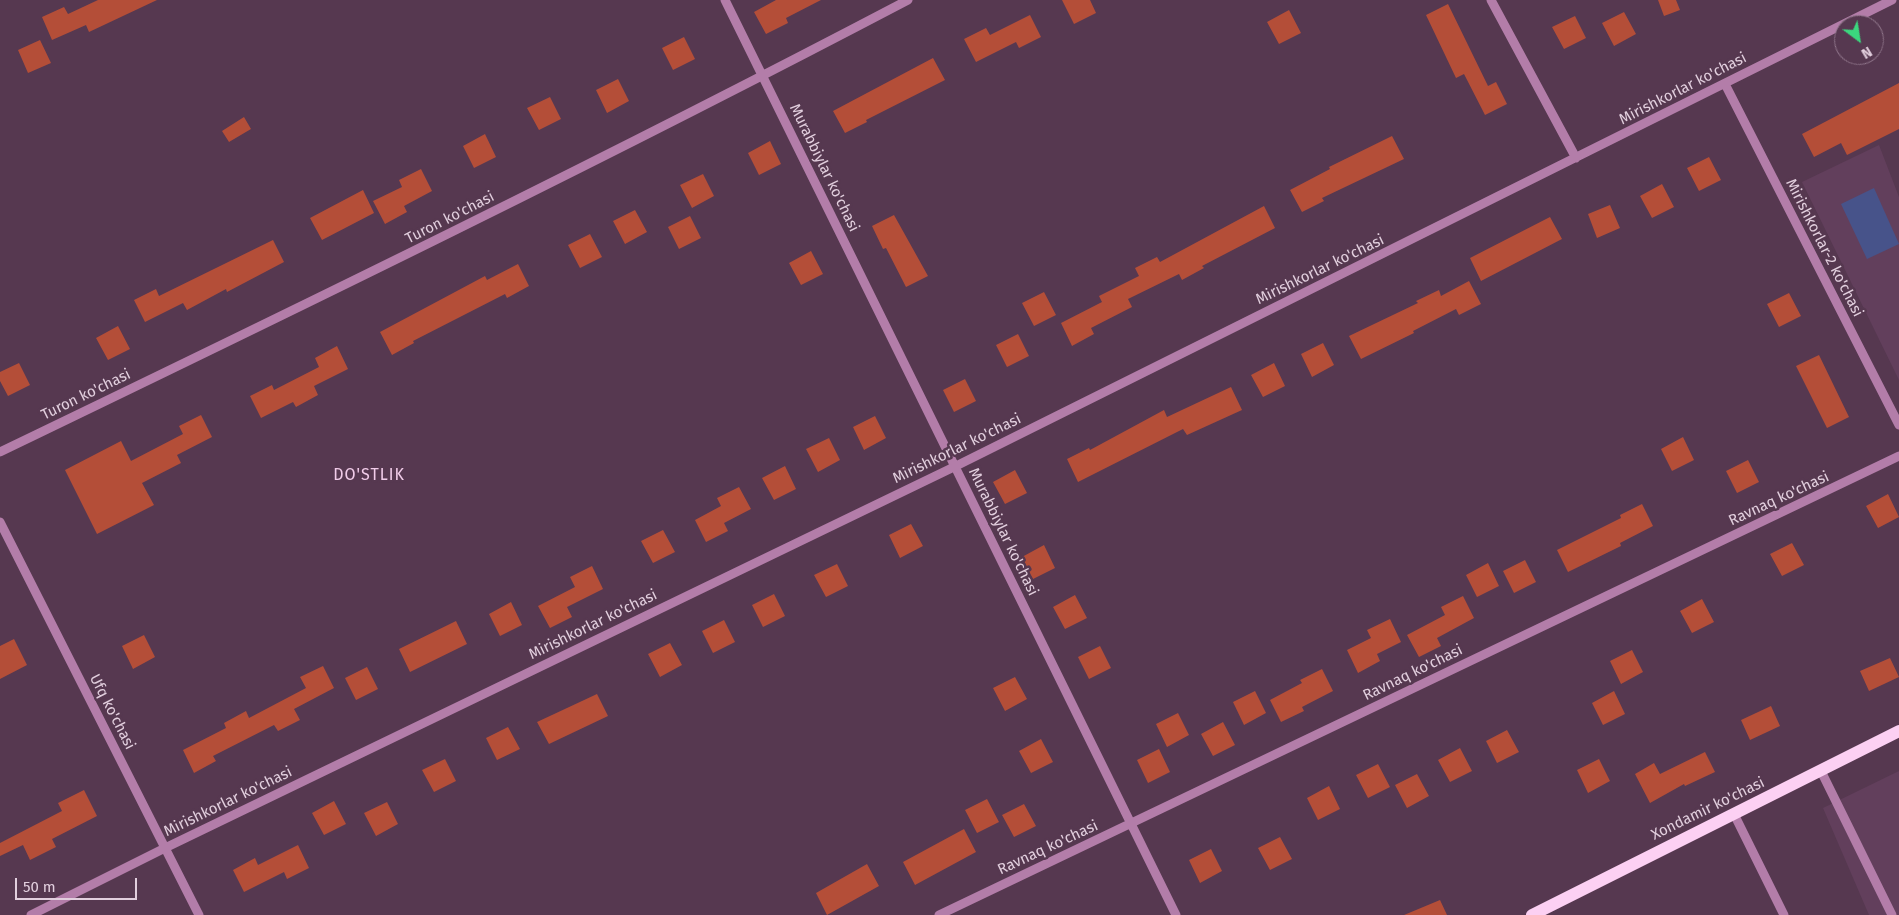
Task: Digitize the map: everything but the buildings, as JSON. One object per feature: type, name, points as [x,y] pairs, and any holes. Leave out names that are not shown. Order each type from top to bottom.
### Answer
[{"type":"main road","name":"Xondamir ko'chasi","points":[[1532,915],[1899,732]]},
{"type":"street","name":"Murabbiylar ko'chasi","points":[[725,0],[1176,915]]},
{"type":"street","name":"Turon ko'chasi","points":[[0,452],[381,269],[764,76],[908,0]]},
{"type":"street","points":[[1491,0],[1576,158]]},
{"type":"street","name":"Mirishkorlar ko'chasi","points":[[31,915],[165,848],[956,466],[1892,0]]},
{"type":"street","name":"Mirishkorlar-2 ko'chasi","points":[[1724,84],[1899,425]]},
{"type":"street","name":"Ravnaq ko'chasi","points":[[939,915],[1899,456]]},
{"type":"street","name":"Ufq ko'chasi","points":[[0,522],[198,915]]},
{"type":"street","points":[[1821,771],[1892,915]]},
{"type":"street","points":[[1734,814],[1784,915]]},
{"type":"shaded area","points":[[1879,145],[1899,197],[1899,380],[1802,182]]},
{"type":"shaded area","points":[[1874,188],[1899,244],[1867,259],[1841,204]]},
{"type":"shaded area","points":[[1899,771],[1899,915],[1869,915],[1823,808]]},
{"type":"district","name":"DO'STLIK","points":[[369,476]]}]
